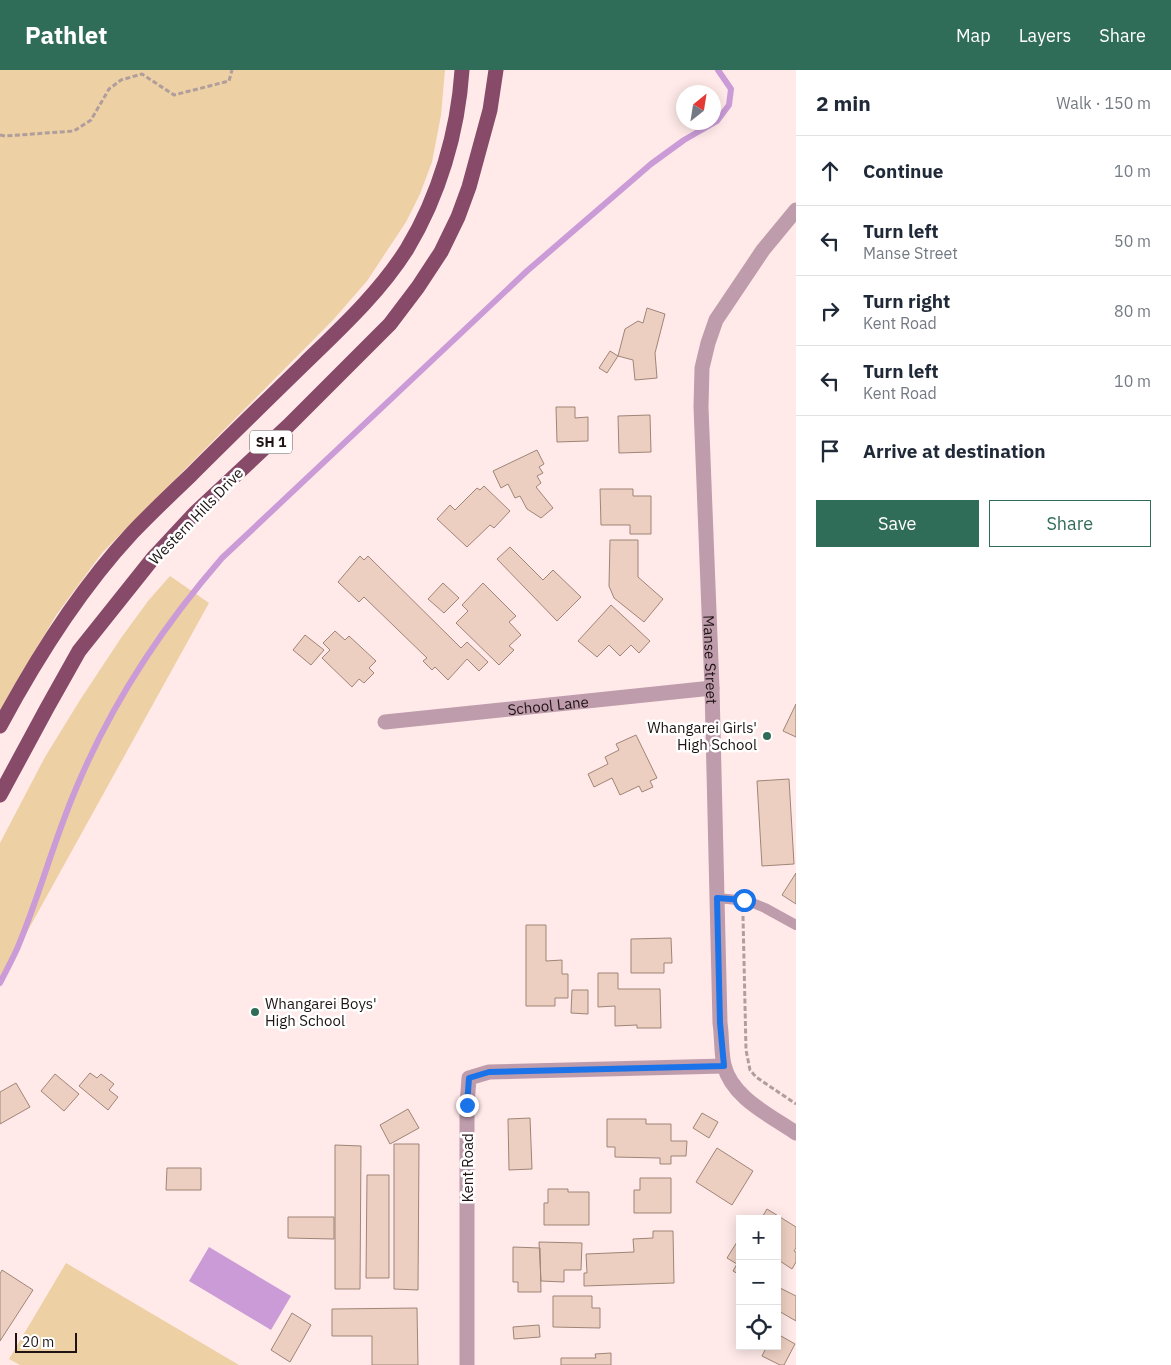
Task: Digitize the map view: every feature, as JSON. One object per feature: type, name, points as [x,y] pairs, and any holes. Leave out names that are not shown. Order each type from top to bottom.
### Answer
[{"type":"highway","name":"Western Hills Drive","points":[[0,726],[53,634],[89,585],[132,533],[353,316],[406,250],[433,198],[444,165],[459,105],[462,70]]},
{"type":"highway","name":"Western Hills Drive","points":[[0,795],[46,708],[79,651],[154,558],[196,512],[288,426],[390,324],[418,287],[441,252],[458,218],[469,187],[490,110],[496,70]]},
{"type":"street","name":"Manse Street","points":[[796,210],[763,250],[716,320],[702,368],[702,446],[712,688],[720,1023],[724,1066],[731,1084],[742,1095],[796,1133]]},
{"type":"street","name":"School Lane","points":[[385,722],[712,688]]},
{"type":"street","name":"Kent Road","points":[[467,1365],[467,1105],[469,1078],[489,1072],[724,1066]]},
{"type":"lane","points":[[717,898],[748,901],[796,924]]},
{"type":"path","points":[[0,135],[74,131],[90,120],[109,89],[121,80],[142,74],[174,95],[229,81],[232,70]]},
{"type":"path","points":[[744,900],[742,911],[747,1060],[750,1070],[756,1077],[796,1104]]},
{"type":"shaded area","points":[[0,70],[445,70],[441,115],[432,162],[420,194],[406,222],[367,281],[333,320],[102,553],[57,614],[0,712]]},
{"type":"shaded area","points":[[170,576],[209,603],[17,950],[0,977],[0,843],[45,757],[80,700],[121,638],[148,601]]},
{"type":"shaded area","points":[[209,1247],[291,1296],[271,1330],[189,1281]]},
{"type":"shaded area","points":[[66,1263],[239,1365],[20,1365],[9,1359]]},
{"type":"building","points":[[647,308],[665,314],[655,353],[657,378],[635,380],[633,360],[618,356],[625,329],[638,321],[643,323]]},
{"type":"building","points":[[610,351],[618,356],[607,373],[599,368]]},
{"type":"building","points":[[556,407],[575,407],[575,418],[588,417],[588,441],[557,442]]},
{"type":"building","points":[[650,415],[651,452],[619,453],[618,416]]},
{"type":"building","points":[[537,450],[544,464],[539,467],[543,473],[537,476],[541,483],[536,487],[553,508],[541,518],[527,509],[520,496],[515,498],[508,484],[501,488],[493,471]]},
{"type":"building","points":[[484,486],[510,511],[494,528],[490,525],[467,547],[437,519],[450,505],[455,510],[477,488],[480,490]]},
{"type":"building","points":[[600,489],[633,489],[633,496],[651,496],[651,534],[630,534],[630,525],[601,525]]},
{"type":"building","points":[[610,540],[638,540],[638,577],[663,599],[644,622],[614,598],[609,586]]},
{"type":"building","points":[[510,547],[543,580],[553,570],[581,597],[557,621],[497,559]]},
{"type":"building","points":[[360,556],[364,560],[368,556],[461,648],[467,642],[488,662],[479,671],[467,659],[448,680],[435,667],[432,670],[423,661],[427,658],[364,597],[359,602],[338,582]]},
{"type":"building","points":[[443,583],[459,598],[444,613],[428,599]]},
{"type":"building","points":[[483,583],[516,616],[509,622],[521,635],[509,646],[514,650],[499,665],[456,623],[468,611],[462,605]]},
{"type":"building","points":[[611,605],[650,641],[639,653],[631,645],[620,656],[609,645],[597,657],[578,641]]},
{"type":"building","points":[[335,631],[345,640],[349,636],[376,661],[369,668],[374,673],[364,683],[359,679],[352,687],[322,658],[330,650],[323,643]]},
{"type":"building","points":[[305,635],[324,650],[311,665],[293,650]]},
{"type":"building","points":[[796,704],[796,737],[783,731]]},
{"type":"building","points":[[636,735],[657,778],[650,781],[653,787],[642,792],[639,786],[620,795],[612,778],[594,787],[588,774],[608,764],[605,757],[619,750],[616,744]]},
{"type":"building","points":[[789,779],[794,864],[762,866],[757,781]]},
{"type":"building","points":[[796,873],[796,904],[782,895]]},
{"type":"building","points":[[526,925],[546,925],[546,961],[562,960],[562,974],[568,974],[568,998],[555,998],[555,1006],[526,1006]]},
{"type":"building","points":[[671,938],[672,963],[664,963],[664,973],[631,973],[631,939]]},
{"type":"building","points":[[598,973],[618,973],[618,989],[660,989],[661,1028],[637,1028],[637,1025],[615,1026],[615,1006],[598,1007]]},
{"type":"building","points":[[572,990],[588,990],[588,1014],[571,1013]]},
{"type":"building","points":[[90,1073],[97,1078],[101,1074],[114,1084],[109,1090],[118,1097],[108,1110],[79,1086]]},
{"type":"building","points":[[55,1074],[79,1094],[64,1111],[41,1091]]},
{"type":"building","points":[[16,1083],[30,1107],[0,1124],[0,1092]]},
{"type":"building","points":[[408,1109],[419,1128],[390,1144],[380,1125]]},
{"type":"building","points":[[702,1113],[718,1122],[709,1138],[693,1128]]},
{"type":"building","points":[[530,1118],[532,1169],[509,1170],[508,1119]]},
{"type":"building","points":[[607,1119],[646,1119],[646,1124],[671,1124],[671,1141],[687,1141],[686,1156],[671,1156],[671,1164],[660,1164],[660,1158],[615,1157],[615,1147],[607,1147]]},
{"type":"building","points":[[394,1144],[419,1144],[418,1290],[394,1289]]},
{"type":"building","points":[[335,1145],[361,1146],[360,1289],[335,1289]]},
{"type":"building","points":[[717,1148],[753,1171],[732,1205],[696,1182]]},
{"type":"building","points":[[167,1168],[201,1168],[201,1190],[166,1190]]},
{"type":"building","points":[[367,1175],[389,1175],[389,1278],[366,1278]]},
{"type":"building","points":[[640,1178],[671,1178],[671,1213],[634,1213],[634,1190],[640,1190]]},
{"type":"building","points":[[548,1189],[568,1189],[568,1192],[589,1192],[589,1225],[544,1225],[544,1203],[548,1203]]},
{"type":"building","points":[[767,1209],[777,1215],[763,1215]]},
{"type":"building","points":[[288,1217],[334,1217],[334,1239],[288,1238]]},
{"type":"building","points":[[781,1218],[796,1227],[796,1248],[794,1251],[796,1252],[796,1262],[792,1269],[781,1262]]},
{"type":"building","points":[[653,1231],[673,1231],[674,1283],[584,1286],[584,1273],[587,1273],[586,1254],[634,1252],[633,1239],[653,1238]]},
{"type":"building","points":[[539,1242],[582,1243],[581,1270],[564,1270],[564,1282],[541,1281]]},
{"type":"building","points":[[736,1244],[736,1263],[727,1258]]},
{"type":"building","points":[[513,1247],[540,1248],[541,1292],[518,1292],[518,1282],[513,1282]]},
{"type":"building","points":[[2,1270],[33,1290],[0,1341],[0,1274]]},
{"type":"building","points":[[781,1288],[796,1296],[796,1321],[781,1312]]},
{"type":"building","points":[[553,1296],[592,1296],[592,1308],[600,1308],[600,1328],[553,1327]]},
{"type":"building","points":[[417,1308],[418,1365],[372,1365],[372,1336],[332,1336],[332,1309]]},
{"type":"building","points":[[292,1313],[311,1325],[290,1362],[271,1350]]},
{"type":"building","points":[[539,1325],[540,1337],[514,1339],[513,1327]]},
{"type":"building","points":[[781,1336],[795,1344],[784,1365],[780,1365],[762,1356],[765,1350],[781,1350]]},
{"type":"building","points":[[611,1353],[611,1365],[561,1365],[561,1358],[596,1358],[595,1354]]},
{"type":"waterway","points":[[0,983],[25,929],[75,791],[104,728],[139,668],[200,584],[222,558],[527,271],[651,164],[684,140],[717,121],[729,105],[731,89],[718,70]]},
{"type":"place","name":"Whangarei Girls' High School","points":[[767,736]]},
{"type":"place","name":"Whangarei Boys' High School","points":[[255,1012]]},
{"type":"route","points":[[467,1105],[469,1078],[489,1072],[724,1066],[720,1023],[717,898],[744,900]]}]
